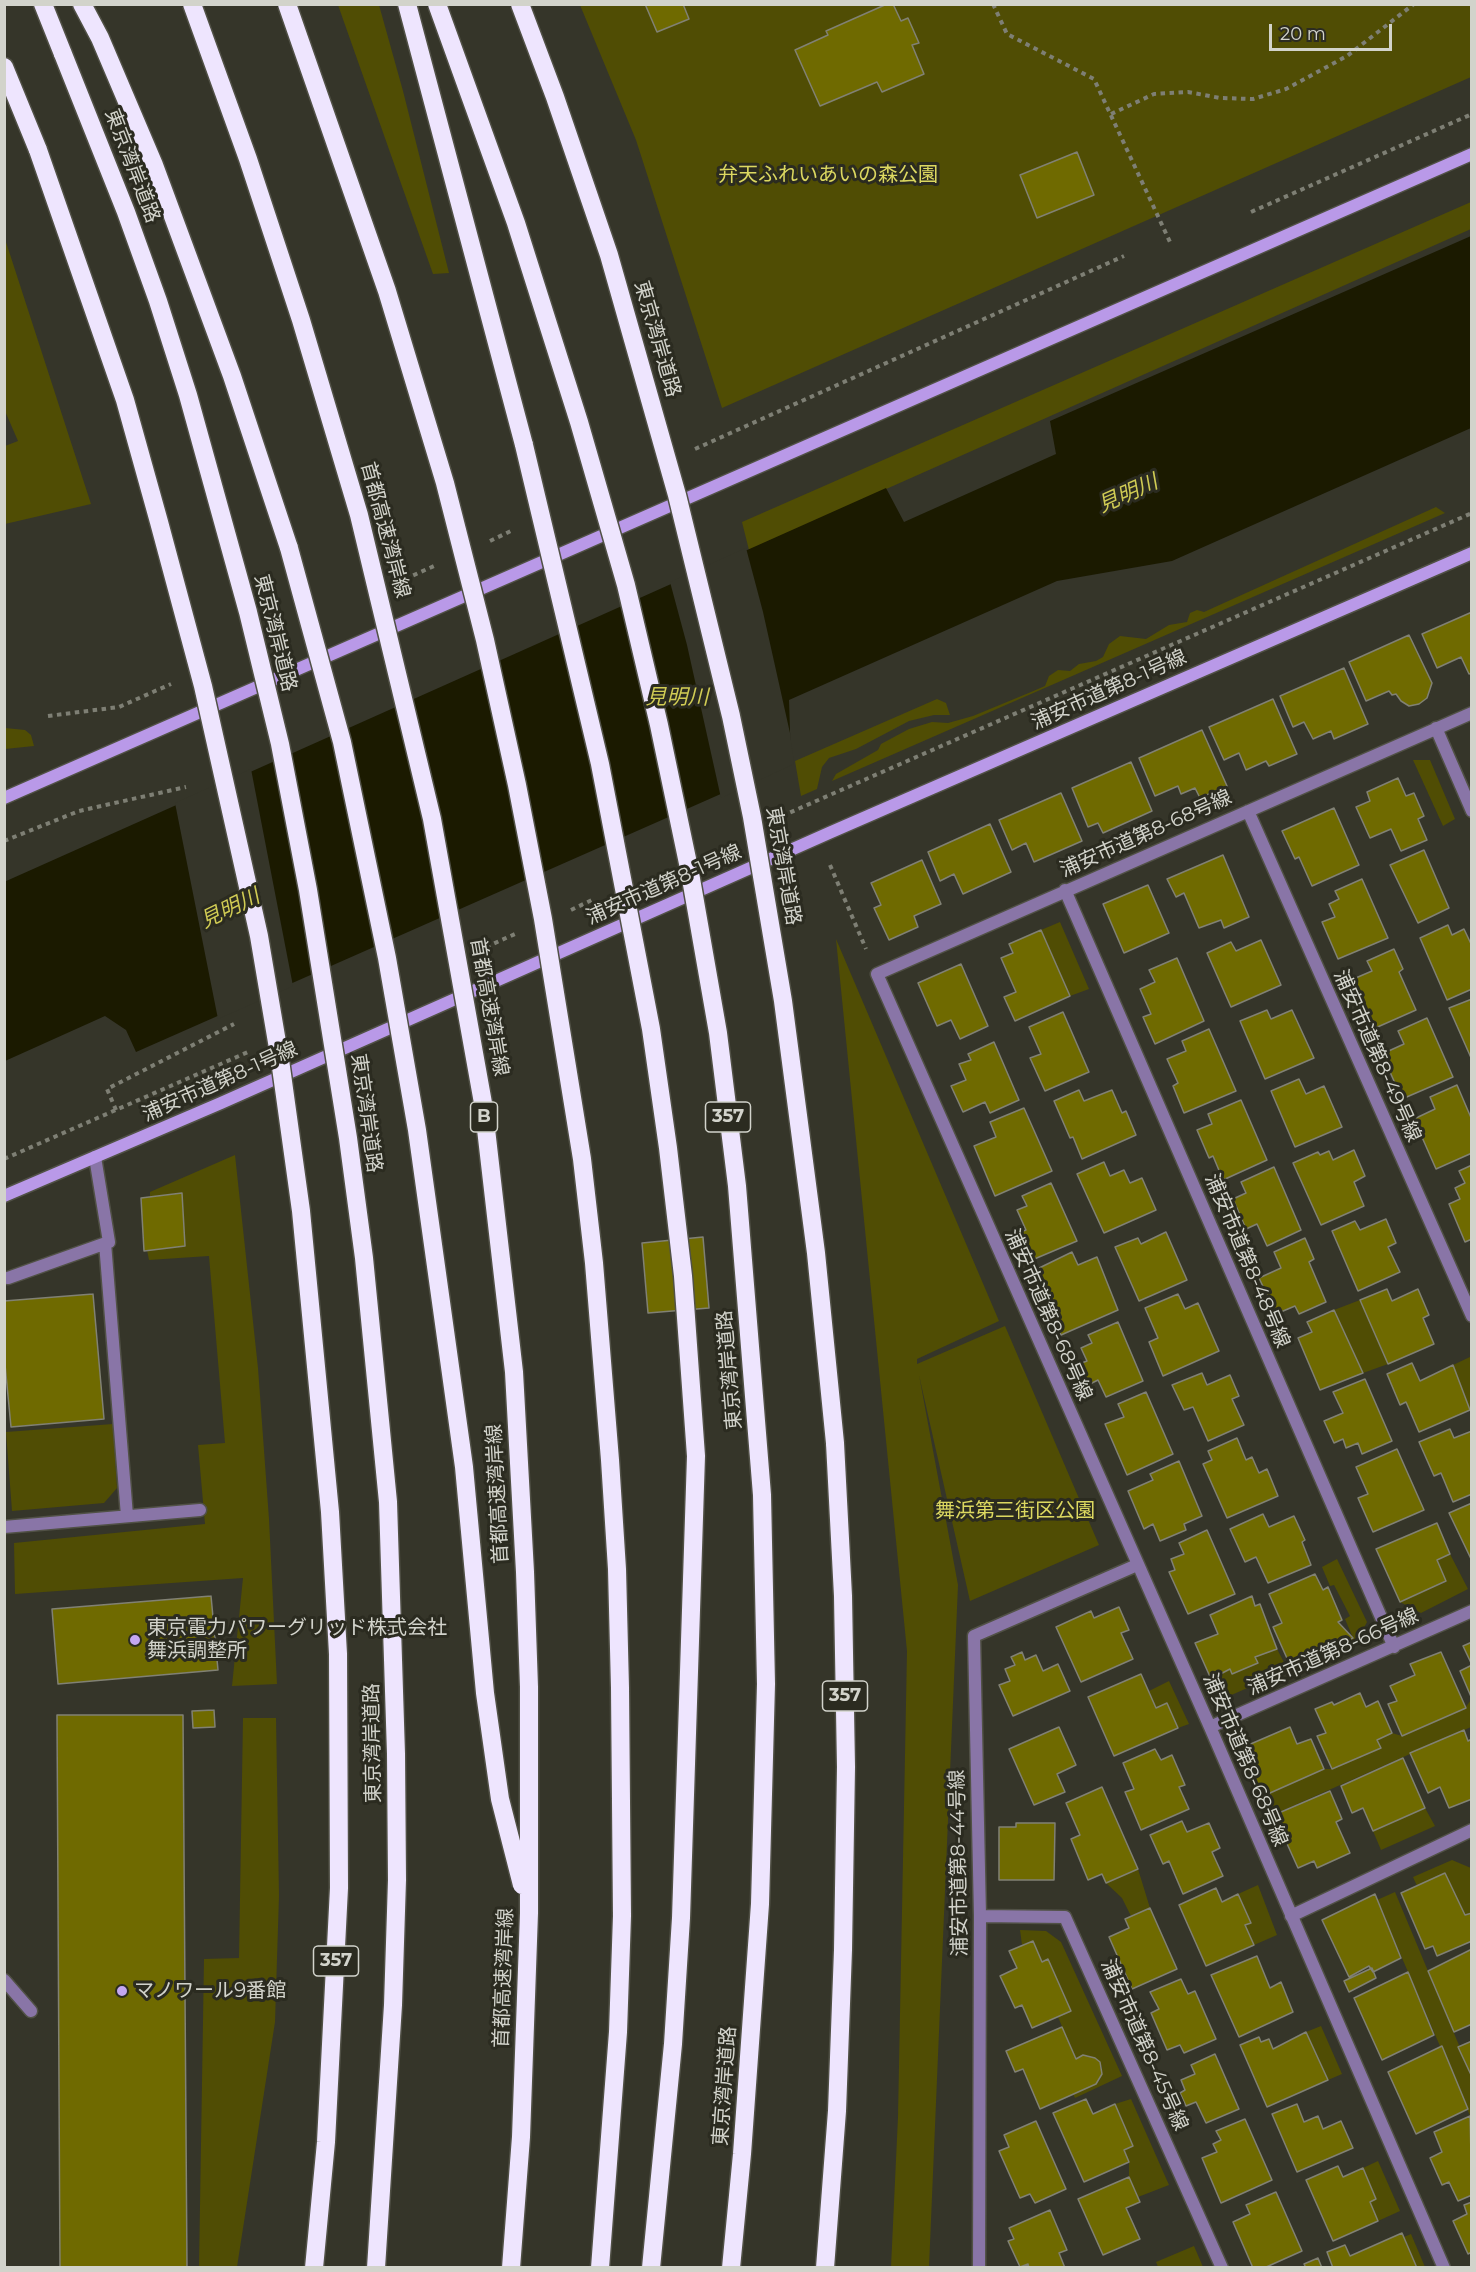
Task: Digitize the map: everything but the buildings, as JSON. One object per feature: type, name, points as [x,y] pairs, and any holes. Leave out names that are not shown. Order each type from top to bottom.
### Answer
[{"type":"highway","name":"東京湾岸道路","points":[[43,4],[126,212],[158,301],[188,395],[248,612],[280,744],[308,890],[348,1138],[364,1258],[388,1502],[396,1754],[397,1880],[393,2005],[376,2268]]},
{"type":"highway","points":[[82,4],[100,38],[154,165],[239,396],[289,548],[342,742],[385,947],[417,1130],[464,1467],[485,1693],[498,1787],[529,1913]]},
{"type":"highway","name":"首都高速湾岸線","points":[[192,4],[248,159],[301,320],[359,515],[432,819],[457,948],[483,1103],[514,1372],[529,1687],[529,1913],[520,2138],[511,2268]]},
{"type":"highway","points":[[287,4],[387,291],[445,483],[482,629],[517,785],[543,919],[582,1159],[594,1263],[610,1460],[617,1569],[620,1688],[622,1916],[618,2032],[600,2268]]},
{"type":"highway","points":[[407,4],[524,445],[600,764],[627,893],[651,1029],[668,1148],[682,1276],[696,1456],[690,1688],[676,2010],[651,2268]]},
{"type":"highway","name":"東京湾岸道路","points":[[437,4],[516,223],[579,422],[626,585],[688,862],[717,1033],[737,1186],[761,1472],[766,1684],[760,1904],[742,2154],[730,2268]]},
{"type":"highway","name":"東京湾岸道路","points":[[520,4],[584,178],[612,266],[677,495],[731,716],[769,910],[790,1045],[815,1241],[835,1443],[843,1596],[846,1767],[843,1950],[837,2110],[825,2268]]},
{"type":"highway","name":"東京湾岸道路","points":[[4,67],[38,150],[125,400],[156,511],[203,686],[259,936],[280,1060],[301,1211],[330,1512],[338,1654],[339,1900],[326,2142],[314,2268]]},
{"type":"street","points":[[4,798],[1472,154]]},
{"type":"street","name":"浦安市道第8-1号線","points":[[4,1196],[1472,553]]},
{"type":"street","name":"浦安市道第8-68号線","points":[[1444,2268],[1210,1727],[877,975],[1065,890],[1472,713]]},
{"type":"street","points":[[1436,728],[1472,811]]},
{"type":"street","name":"浦安市道第8-49号線","points":[[1248,811],[1472,1316]]},
{"type":"street","name":"浦安市道第8-48号線","points":[[1065,890],[1394,1647]]},
{"type":"street","points":[[8,1278],[109,1242],[95,1157]]},
{"type":"street","points":[[105,1243],[127,1516]]},
{"type":"street","points":[[4,1527],[200,1510]]},
{"type":"street","name":"浦安市道第8-44号線","points":[[979,2268],[980,1916],[974,1636],[1137,1565]]},
{"type":"street","name":"浦安市道第8-66号線","points":[[1210,1727],[1472,1611]]},
{"type":"street","points":[[1291,1916],[1472,1830]]},
{"type":"street","name":"浦安市道第8-45号線","points":[[980,1916],[1065,1917],[1222,2268]]},
{"type":"street","points":[[4,1980],[31,2011]]},
{"type":"path","points":[[993,4],[1007,34],[1094,79],[1170,242]]},
{"type":"path","points":[[1111,114],[1154,94],[1188,92],[1221,98],[1252,99],[1286,89],[1347,56],[1414,4]]},
{"type":"path","points":[[1251,212],[1472,114]]},
{"type":"path","points":[[4,841],[79,811],[186,787]]},
{"type":"path","points":[[830,865],[877,975]]},
{"type":"path","points":[[116,1110],[107,1089],[234,1024]]},
{"type":"green space","points":[[338,5],[379,5],[449,273],[433,274]]},
{"type":"green space","name":"弁天ふれいあいの森公園","points":[[580,5],[1471,5],[1471,77],[722,408],[636,140]]},
{"type":"green space","points":[[1471,202],[1471,229],[749,550],[742,522]]},
{"type":"green space","points":[[5,239],[91,504],[5,524],[5,446],[18,441],[5,411]]},
{"type":"green space","points":[[1436,507],[1445,513],[832,781],[836,774],[878,750],[881,744],[909,729],[932,722],[948,723],[973,716],[1031,692],[1045,686],[1049,676],[1058,670],[1070,671],[1079,664],[1096,661],[1103,657],[1109,644],[1120,636],[1146,639],[1169,625],[1187,622],[1190,613],[1197,610],[1204,612]]},
{"type":"green space","points":[[937,699],[946,703],[950,715],[934,715],[909,721],[856,749],[829,758],[822,767],[817,789],[801,796],[795,761]]},
{"type":"green space","points":[[5,728],[25,730],[31,735],[34,746],[5,749]]},
{"type":"green space","points":[[1413,760],[1430,760],[1455,819],[1443,826]]},
{"type":"green space","points":[[1060,922],[1089,989],[1070,996],[1041,930]]},
{"type":"green space","name":"舞浜第三街区公園","points":[[836,939],[999,1321],[917,1359],[917,1364],[1005,1326],[1099,1545],[970,1601],[919,1375],[958,1585],[929,2267],[891,2267],[898,2117],[907,1651]]},
{"type":"green space","points":[[235,1155],[258,1368],[269,1519],[277,1684],[232,1686],[243,1578],[15,1594],[14,1543],[205,1524],[198,1445],[225,1443],[209,1256],[149,1260],[147,1250],[185,1246],[181,1193],[150,1197],[150,1192]]},
{"type":"green space","points":[[1360,1300],[1388,1364],[1363,1373],[1334,1310]]},
{"type":"green space","points":[[1470,1357],[1472,1410],[1470,1410],[1453,1365]]},
{"type":"green space","points":[[113,1424],[117,1488],[104,1503],[12,1511],[6,1432]]},
{"type":"green space","points":[[1450,1554],[1468,1589],[1421,1613],[1400,1602],[1446,1582],[1437,1560]]},
{"type":"green space","points":[[1337,1559],[1367,1622],[1356,1643],[1337,1649],[1335,1645],[1353,1638],[1345,1619],[1350,1616],[1334,1585],[1330,1586],[1322,1567]]},
{"type":"green space","points":[[1277,1649],[1288,1670],[1227,1697],[1215,1692],[1211,1679],[1230,1669],[1232,1674],[1258,1663],[1255,1657]]},
{"type":"green space","points":[[1169,1681],[1189,1724],[1178,1728],[1167,1703],[1156,1708],[1149,1691]]},
{"type":"green space","points":[[1471,1700],[1471,1727],[1268,1817],[1261,1797],[1324,1769],[1332,1769],[1380,1748],[1377,1740],[1392,1733],[1402,1736],[1465,1708]]},
{"type":"green space","points":[[243,1718],[276,1718],[279,1896],[275,2022],[237,2267],[199,2267],[204,1959],[239,1958]]},
{"type":"green space","points":[[1425,1808],[1435,1826],[1381,1850],[1373,1831]]},
{"type":"green space","points":[[1452,1860],[1471,1868],[1471,1913],[1465,1915],[1445,1873],[1417,1886],[1413,1877]]},
{"type":"green space","points":[[1138,1869],[1150,1908],[1131,1916],[1122,1898],[1106,1883]]},
{"type":"green space","points":[[1258,1885],[1277,1935],[1254,1945],[1245,1925],[1251,1922],[1238,1894]]},
{"type":"green space","points":[[1395,1892],[1471,2074],[1471,2118],[1377,1900]]},
{"type":"green space","points":[[1020,1930],[1046,1931],[1061,1942],[1122,2076],[1075,2098],[1073,2094],[1100,2080],[1102,2068],[1100,2062],[1090,2056],[1083,2055],[1076,2059],[1058,2017],[1071,2010],[1048,1960],[1042,1962],[1033,1941],[1022,1945]]},
{"type":"green space","points":[[1321,2026],[1342,2074],[1328,2080],[1306,2032]]},
{"type":"green space","points":[[1131,2099],[1169,2185],[1138,2197],[1129,2177],[1129,2162],[1124,2150],[1132,2146],[1115,2104]]},
{"type":"green space","points":[[1378,2161],[1400,2211],[1378,2221],[1370,2202],[1376,2199],[1363,2168]]},
{"type":"green space","points":[[1411,2234],[1425,2267],[1417,2267],[1404,2237]]},
{"type":"green space","points":[[1194,2246],[1203,2267],[1158,2267],[1156,2262]]},
{"type":"water","name":"見明川","points":[[1471,236],[1471,428],[1172,561],[1057,581],[789,700],[791,763],[136,1052],[126,1030],[105,1016],[5,1061],[4,882],[886,488],[904,522],[1056,454],[1050,421]]},
{"type":"pier","points":[[746,548],[790,733],[794,764],[721,798],[687,645],[670,582]]},
{"type":"pier","points":[[251,769],[293,986],[218,1019],[175,803]]},
{"type":"place","name":"東京電力パワーグリッド株式会社 舞浜調整所","points":[[135,1640]]},
{"type":"place","name":"マノワール9番館","points":[[122,1991]]}]
